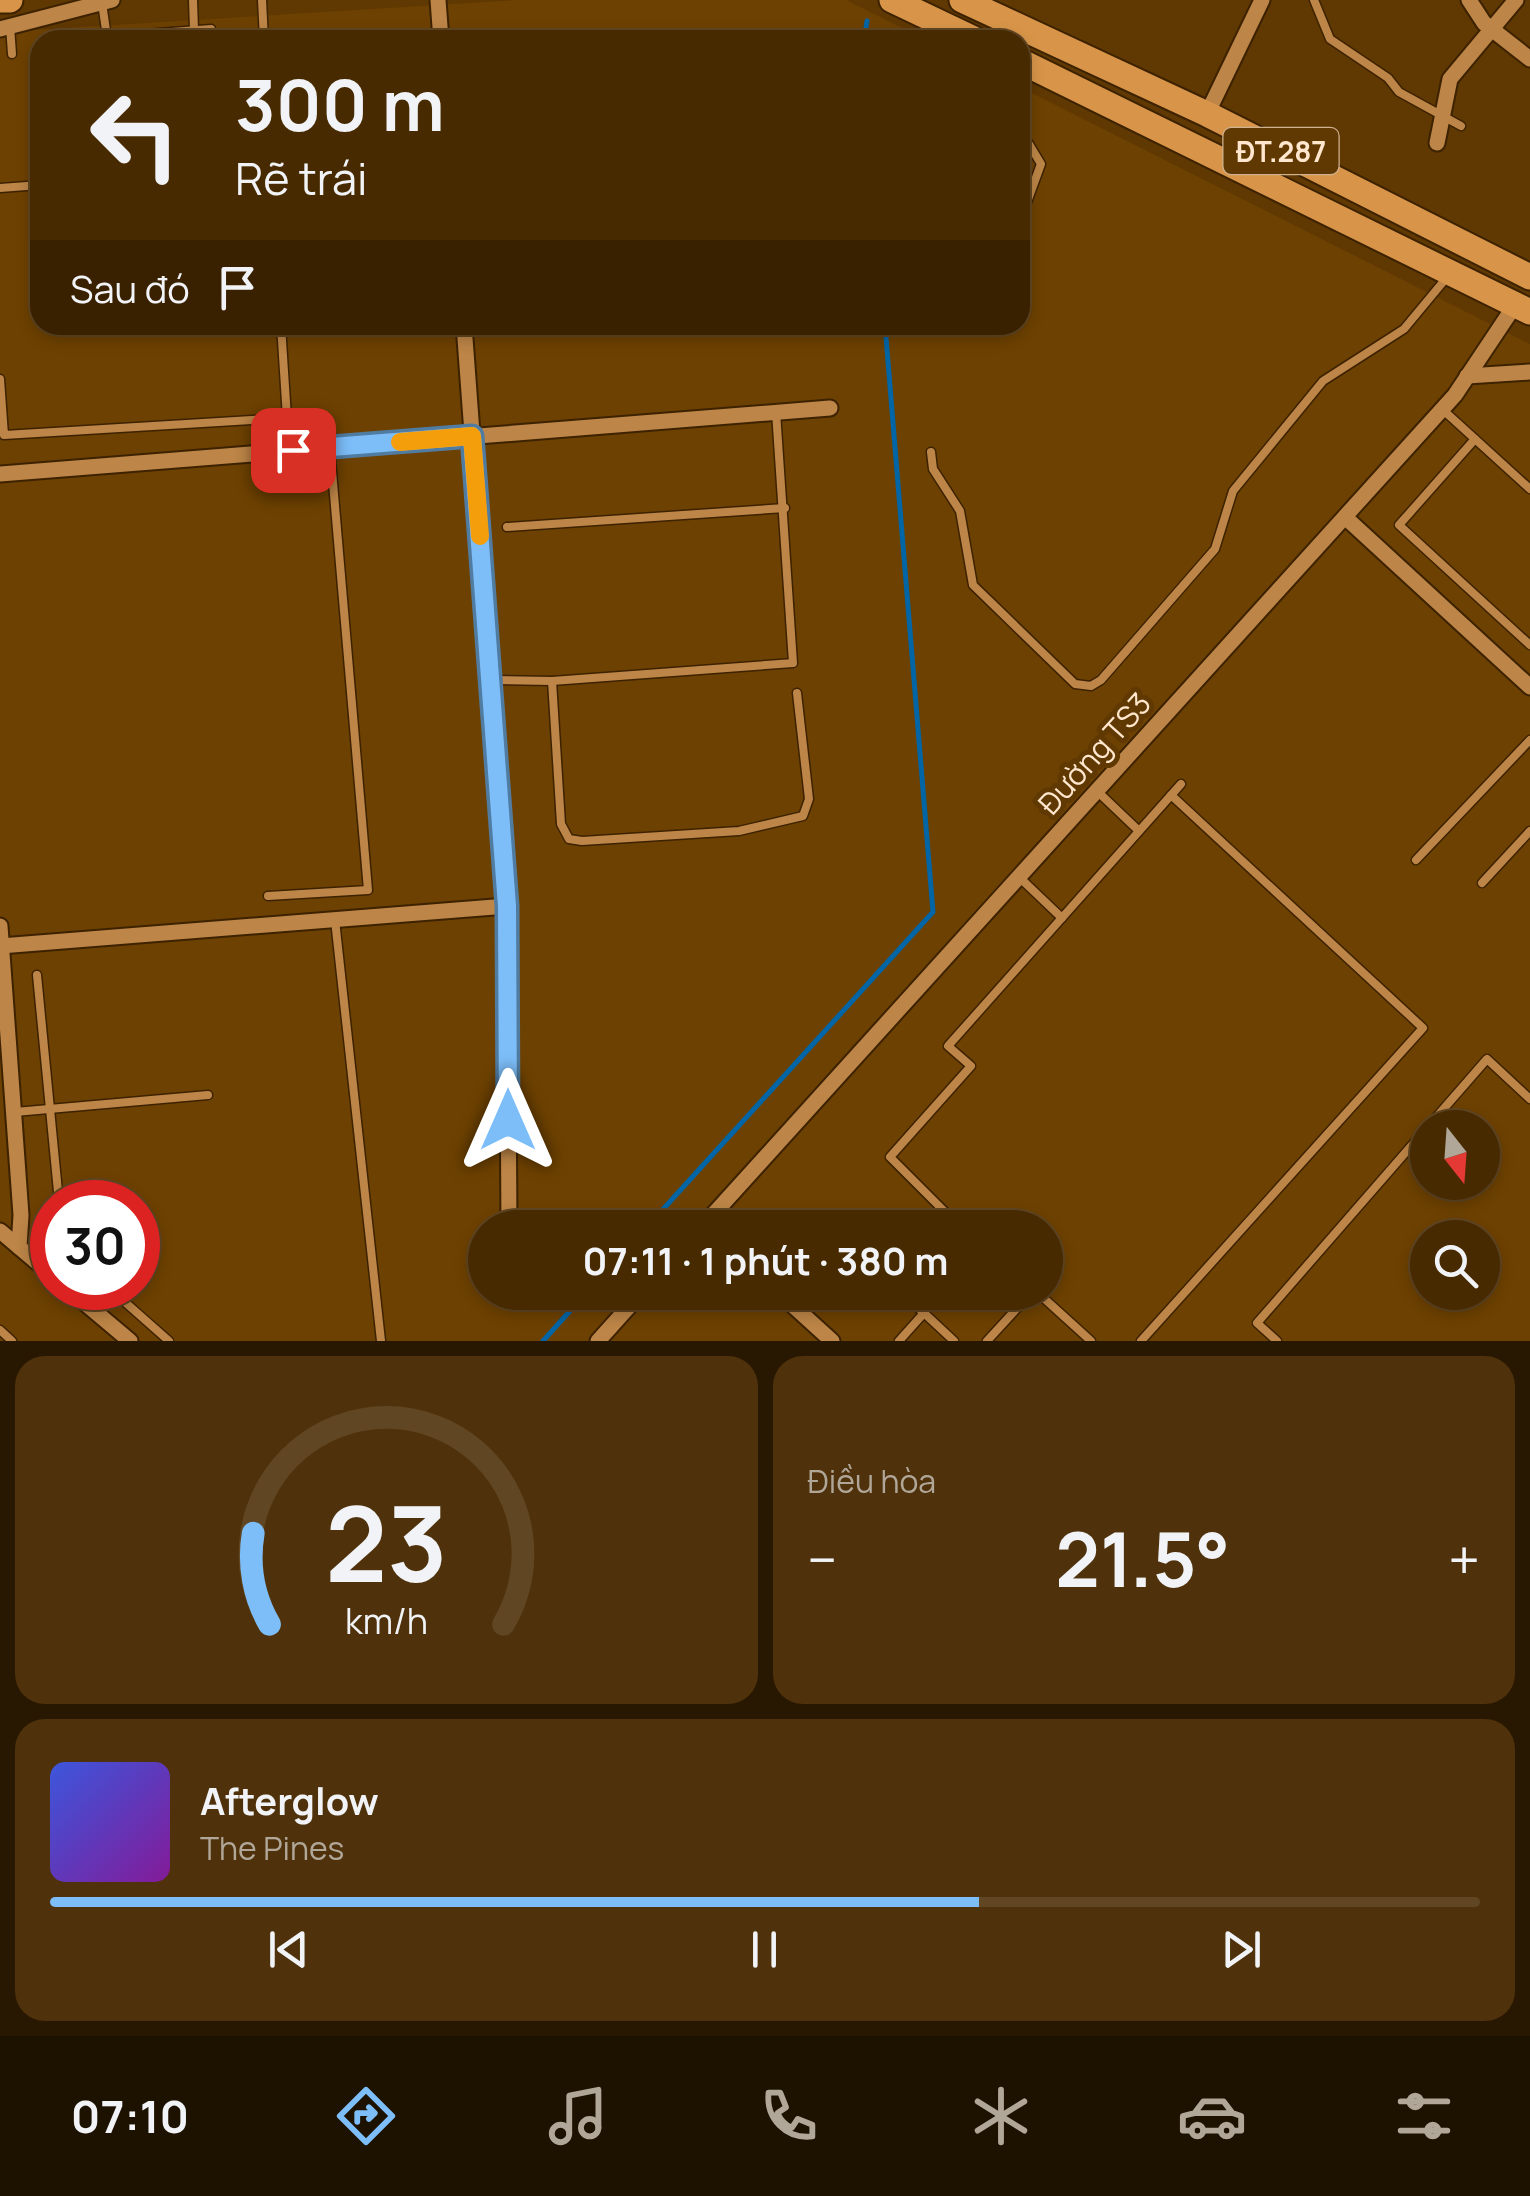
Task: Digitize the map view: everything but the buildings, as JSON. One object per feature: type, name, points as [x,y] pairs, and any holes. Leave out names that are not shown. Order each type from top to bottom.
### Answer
[{"type":"main road","points":[[0,0],[10,0]]},
{"type":"main road","points":[[892,0],[955,30]]},
{"type":"main road","name":"ĐT.287","points":[[962,0],[998,30]]},
{"type":"main road","name":"ĐT.287","points":[[1030,55],[1207,114],[1530,277]]},
{"type":"main road","name":"ĐT.287","points":[[1030,56],[1522,308]]},
{"type":"main road","points":[[1522,308],[1530,277]]},
{"type":"street","points":[[438,0],[440,30]]},
{"type":"street","points":[[1207,114],[1262,0]]},
{"type":"street","points":[[1469,0],[1490,28],[1530,60]]},
{"type":"street","points":[[1438,142],[1450,79],[1516,0]]},
{"type":"street","points":[[5,28],[107,1]]},
{"type":"street","name":"Đường TS3","points":[[718,1210],[1442,409],[1522,308]]},
{"type":"street","points":[[465,335],[507,906],[509,1210]]},
{"type":"street","points":[[1467,376],[1530,372]]},
{"type":"street","points":[[0,474],[830,408]]},
{"type":"street","points":[[1345,516],[1530,687]]},
{"type":"street","points":[[1,946],[507,906]]},
{"type":"street","points":[[0,926],[19,1247]]},
{"type":"street","points":[[0,1231],[30,1256]]},
{"type":"street","points":[[93,1310],[130,1341]]},
{"type":"street","points":[[598,1341],[626,1310]]},
{"type":"street","points":[[798,1310],[832,1341]]},
{"type":"lane","points":[[193,0],[194,30],[211,29]]},
{"type":"lane","points":[[262,0],[264,30]]},
{"type":"lane","points":[[1314,0],[1330,39],[1388,78],[1399,92],[1461,126]]},
{"type":"lane","points":[[107,1],[107,30]]},
{"type":"lane","points":[[5,28],[12,54]]},
{"type":"lane","points":[[1030,146],[1041,164],[1030,193]]},
{"type":"lane","points":[[0,188],[30,186]]},
{"type":"lane","points":[[930,452],[932,470],[960,511],[973,585],[1075,684],[1090,686],[1101,680],[1214,549],[1233,490],[1323,382],[1404,330],[1451,272]]},
{"type":"lane","points":[[0,379],[4,435],[287,418],[283,335]]},
{"type":"lane","points":[[1442,409],[1530,490]]},
{"type":"lane","points":[[490,680],[552,681],[793,663],[776,412]]},
{"type":"lane","points":[[1475,440],[1400,525],[1530,645]]},
{"type":"lane","points":[[268,896],[368,890],[330,448]]},
{"type":"lane","points":[[506,528],[785,508]]},
{"type":"lane","points":[[552,681],[561,824],[569,840],[582,842],[739,831],[803,816],[808,799],[797,693]]},
{"type":"lane","points":[[1416,860],[1530,740]]},
{"type":"lane","points":[[943,1210],[890,1157],[972,1066],[948,1046],[1181,784]]},
{"type":"lane","points":[[1097,790],[1139,831]]},
{"type":"lane","points":[[1141,1341],[1423,1028],[1172,795]]},
{"type":"lane","points":[[1482,883],[1530,831]]},
{"type":"lane","points":[[1018,877],[1062,918]]},
{"type":"lane","points":[[335,920],[381,1341]]},
{"type":"lane","points":[[37,975],[57,1180]]},
{"type":"lane","points":[[1277,1341],[1257,1323],[1487,1059],[1530,1099]]},
{"type":"lane","points":[[14,1112],[208,1095]]},
{"type":"lane","points":[[133,1310],[168,1341]]},
{"type":"lane","points":[[921,1310],[954,1341]]},
{"type":"lane","points":[[986,1341],[1017,1310]]},
{"type":"lane","points":[[1056,1310],[1091,1341]]},
{"type":"lane","points":[[899,1341],[924,1313]]},
{"type":"lane","points":[[0,1330],[12,1341]]},
{"type":"shaded area","points":[[518,0],[846,0],[906,30],[32,30]]},
{"type":"shaded area","points":[[30,30],[30,335],[1030,335],[1030,92],[1530,344],[1530,1341],[0,1341],[0,32]]},
{"type":"waterway","points":[[866,30],[867,21]]},
{"type":"waterway","points":[[662,1210],[933,912],[886,335]]},
{"type":"waterway","points":[[543,1341],[571,1310]]},
{"type":"slow traffic","points":[[400,442],[472,436],[480,536]]},
{"type":"route","points":[[293,450],[472,436],[507,906],[508,1120]]}]
